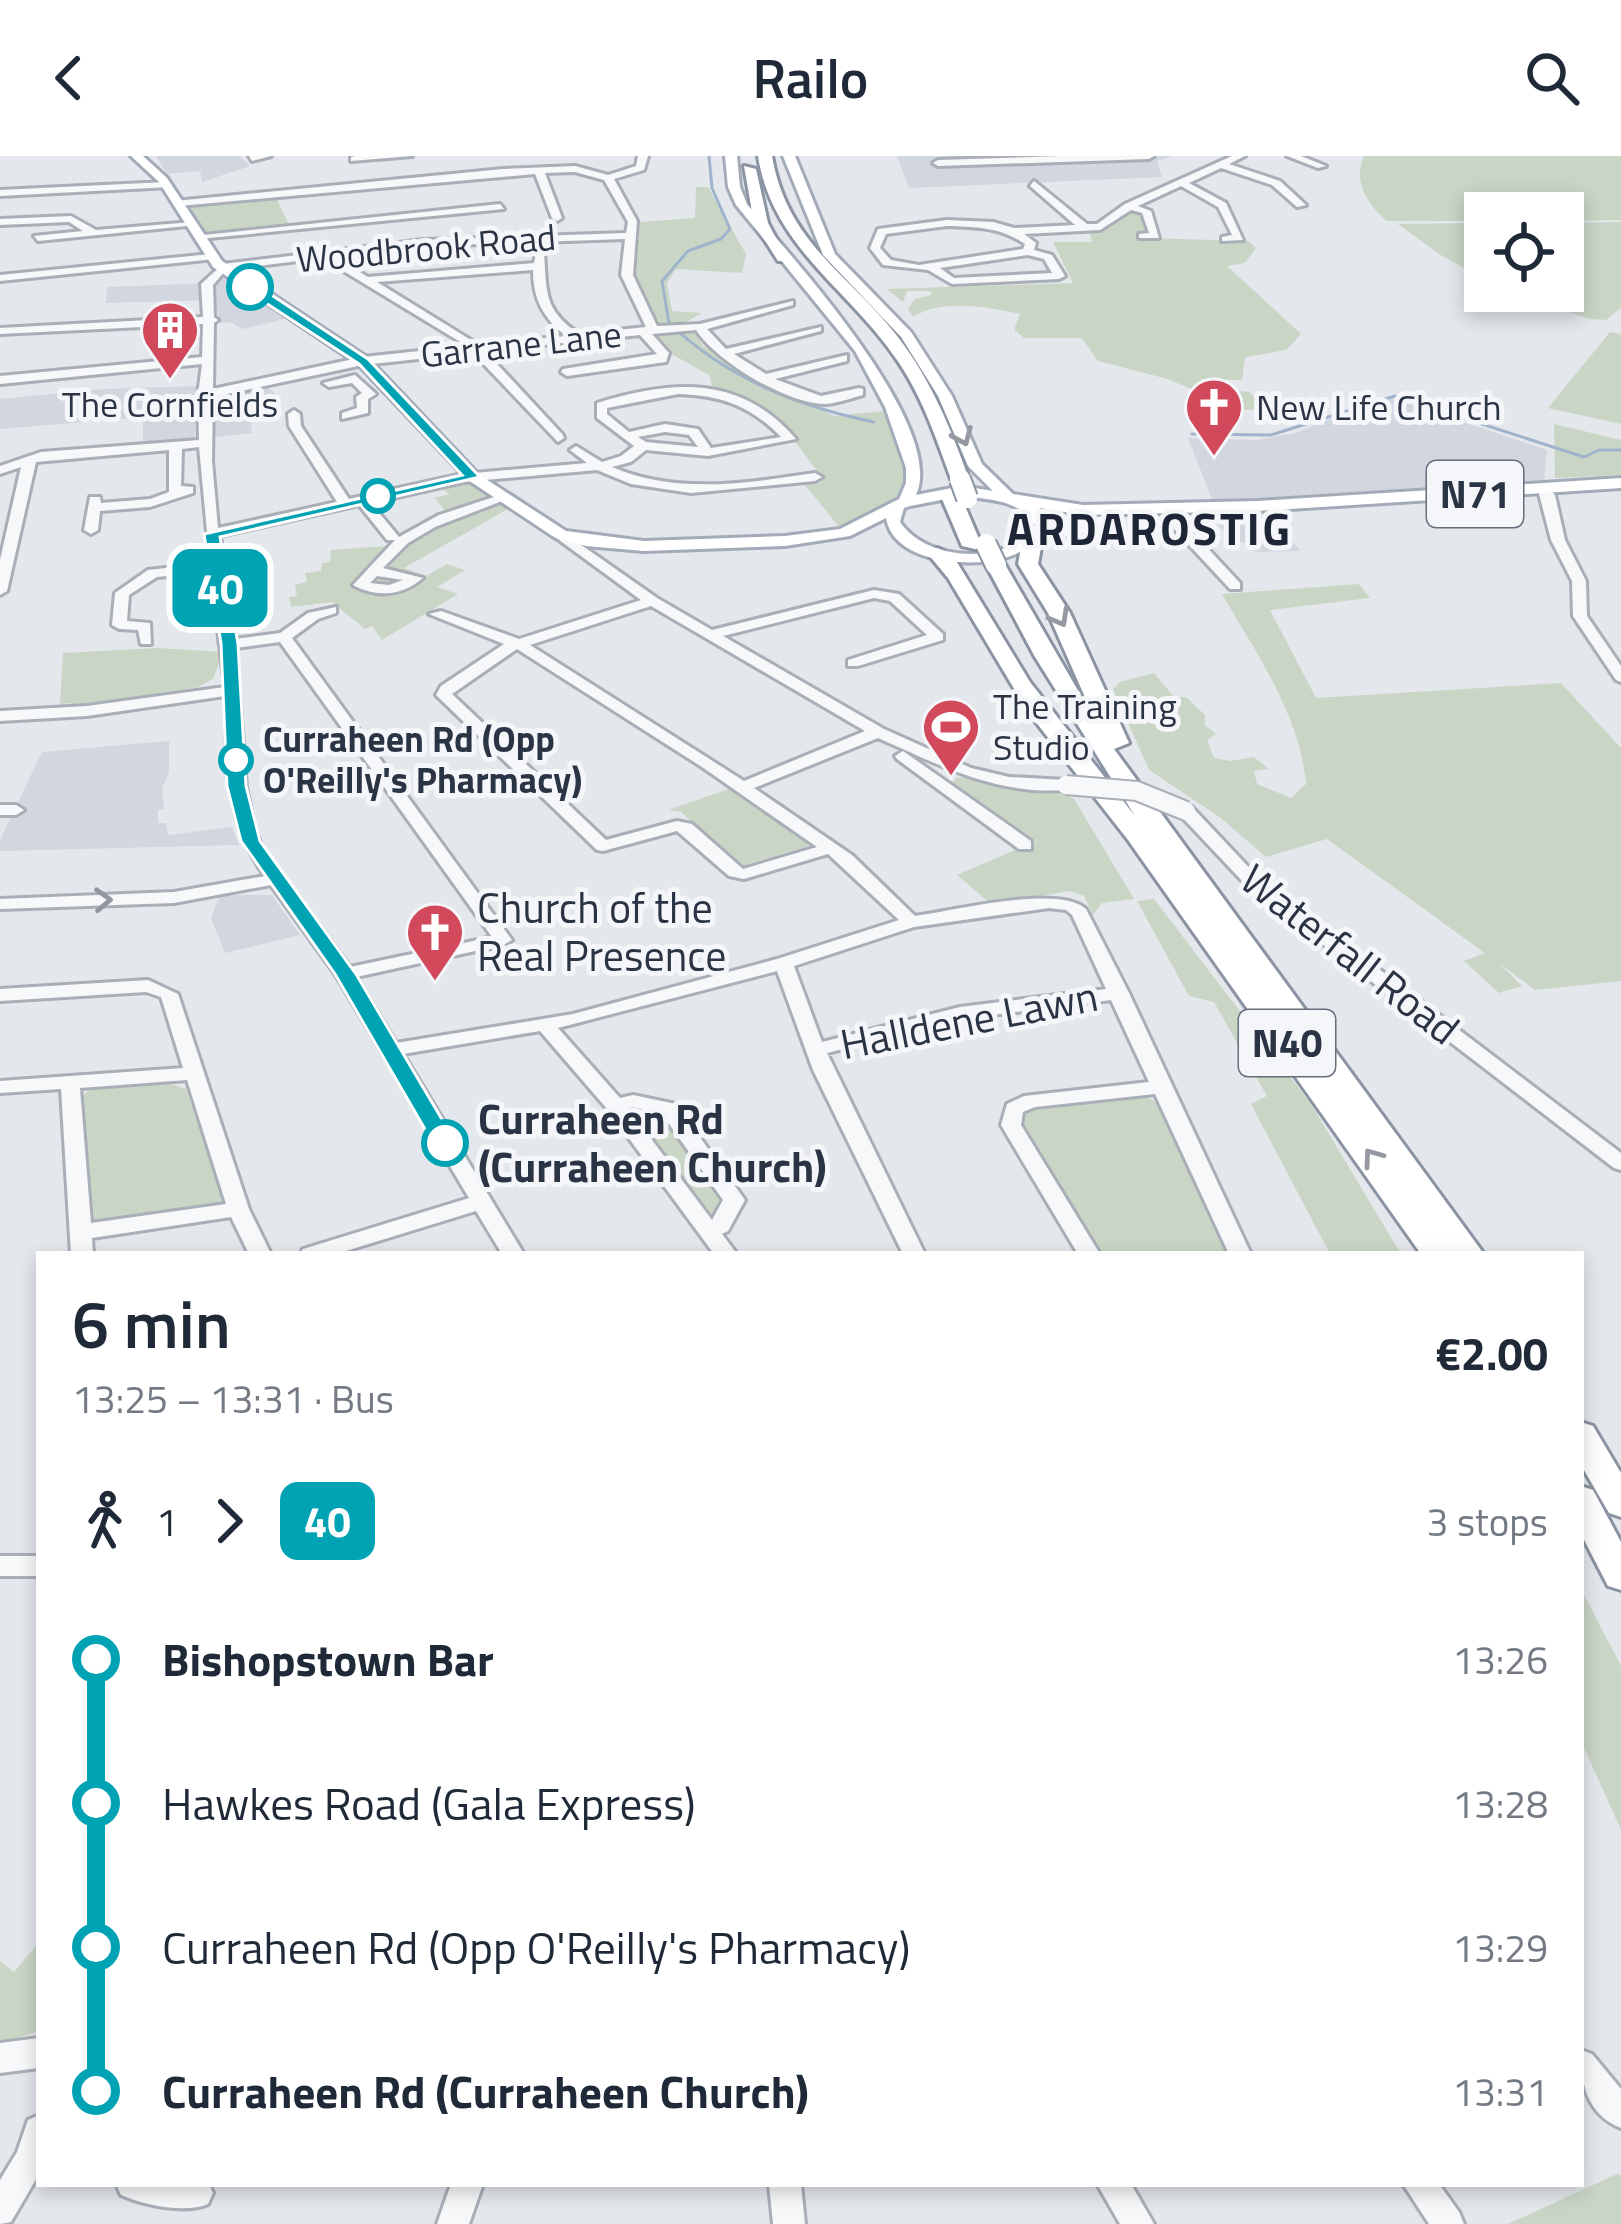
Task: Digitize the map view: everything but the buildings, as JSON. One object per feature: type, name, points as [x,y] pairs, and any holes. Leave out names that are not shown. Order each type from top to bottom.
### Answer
[{"type":"highway","points":[[753,156],[749,172],[761,223],[783,258]]},
{"type":"highway","name":"N40","points":[[753,156],[764,199],[782,234],[888,358],[910,395],[1023,646],[1134,834],[1386,1176],[1435,1251]]},
{"type":"highway","points":[[767,156],[797,213],[829,255]]},
{"type":"highway","name":"N40","points":[[767,156],[768,180],[793,231],[906,360],[934,412],[956,489]]},
{"type":"highway","points":[[1034,541],[1028,564],[1067,629],[1119,749],[1208,898]]},
{"type":"highway","points":[[938,554],[951,567],[977,618],[1033,704],[1134,834]]},
{"type":"highway","name":"N40","points":[[984,555],[1088,727],[1467,1251]]},
{"type":"highway","points":[[1584,1440],[1621,1503]]},
{"type":"highway","points":[[1584,1505],[1621,1576]]},
{"type":"main road","points":[[137,156],[164,183],[217,262],[363,362],[472,477],[560,534],[606,543],[684,546],[875,541],[915,547]]},
{"type":"main road","points":[[151,156],[164,183]]},
{"type":"main road","points":[[731,156],[734,187],[742,205],[842,322],[874,372],[914,468],[914,483],[893,529],[915,547]]},
{"type":"main road","points":[[789,156],[829,255],[918,351],[945,396],[975,466],[1041,519],[1041,532],[1034,541]]},
{"type":"main road","name":"N71","points":[[901,504],[962,491],[1083,510],[1258,506],[1621,484]]},
{"type":"main road","points":[[785,541],[844,533],[901,504]]},
{"type":"main road","name":"N71","points":[[915,547],[938,554],[988,556],[1090,522],[1258,506]]},
{"type":"street","points":[[252,158],[266,156]]},
{"type":"street","points":[[354,159],[406,156]]},
{"type":"street","points":[[575,170],[578,156]]},
{"type":"street","points":[[179,203],[503,172],[575,170],[608,178],[641,168],[643,156]]},
{"type":"street","points":[[938,164],[1149,156]]},
{"type":"street","points":[[1013,232],[1104,226],[1133,195],[1184,184],[1205,175],[1219,161],[1240,156]]},
{"type":"street","points":[[1292,156],[1321,166]]},
{"type":"street","points":[[1219,161],[1276,183],[1301,205]]},
{"type":"street","points":[[539,171],[556,218]]},
{"type":"street","points":[[454,176],[464,210]]},
{"type":"street","points":[[567,372],[662,359],[627,276],[631,227],[608,178]]},
{"type":"street","points":[[0,193],[164,183]]},
{"type":"street","points":[[375,184],[380,207]]},
{"type":"street","points":[[1034,184],[1085,228]]},
{"type":"street","points":[[1184,184],[1222,205],[1239,238],[1226,239]]},
{"type":"street","points":[[279,192],[293,227]]},
{"type":"street","points":[[1133,195],[1158,193]]},
{"type":"street","points":[[1133,195],[1146,211],[1155,236],[1143,236]]},
{"type":"street","points":[[38,238],[293,227],[380,207],[500,207]]},
{"type":"street","points":[[0,222],[73,219],[94,233]]},
{"type":"street","points":[[26,275],[44,220]]},
{"type":"street","points":[[932,268],[952,281],[1059,276],[1048,257],[1028,253],[995,264],[932,268],[887,263],[877,252],[877,237],[898,226],[994,225],[1031,243],[1028,253]]},
{"type":"street","name":"Woodbrook Road","points":[[0,278],[631,227]]},
{"type":"street","points":[[541,237],[538,266],[547,316],[577,338]]},
{"type":"street","points":[[325,255],[476,349],[558,438]]},
{"type":"street","points":[[217,262],[207,284],[212,320],[204,443],[216,567],[230,644],[236,786],[250,841],[345,974],[511,1251]]},
{"type":"street","points":[[366,280],[538,266]]},
{"type":"street","name":"Garrane Lane","points":[[204,394],[363,362],[700,327],[789,303]]},
{"type":"street","points":[[0,349],[4,331],[212,320]]},
{"type":"street","points":[[175,362],[184,322]]},
{"type":"street","points":[[700,327],[705,340],[766,378],[820,400],[859,392]]},
{"type":"street","points":[[723,352],[817,329]]},
{"type":"street","points":[[766,378],[843,358]]},
{"type":"street","points":[[0,380],[209,359]]},
{"type":"street","points":[[310,373],[321,383],[355,379],[370,394],[362,398],[364,410],[346,416]]},
{"type":"street","points":[[702,389],[755,404],[790,440],[708,452],[644,446],[602,415],[601,406],[702,389]]},
{"type":"street","points":[[294,414],[296,426],[344,503]]},
{"type":"street","points":[[626,436],[682,429],[693,432],[708,452]]},
{"type":"street","points":[[0,470],[30,458],[204,443]]},
{"type":"street","points":[[176,445],[174,490],[207,488]]},
{"type":"street","points":[[212,534],[472,477],[595,466],[626,458],[644,446]]},
{"type":"street","points":[[575,450],[595,466],[636,484],[668,488],[815,477]]},
{"type":"street","points":[[1,583],[30,458]]},
{"type":"street","points":[[1542,489],[1548,495],[1558,540],[1579,581],[1580,616],[1621,677]]},
{"type":"street","points":[[91,530],[95,504],[141,504],[170,499],[180,491]]},
{"type":"street","points":[[375,571],[412,536],[466,508],[503,498]]},
{"type":"street","points":[[362,500],[392,537]]},
{"type":"street","points":[[0,509],[19,508]]},
{"type":"street","points":[[1174,516],[1235,586]]},
{"type":"street","name":"Waterfall Road","points":[[560,534],[652,601],[709,635],[878,732],[965,771],[1023,784],[1137,791],[1186,811],[1252,881],[1621,1163]]},
{"type":"street","points":[[586,556],[606,543]]},
{"type":"street","points":[[146,641],[145,626],[118,624],[122,593],[153,574],[216,567]]},
{"type":"street","points":[[709,635],[874,594],[894,596],[938,637],[853,663]]},
{"type":"street","points":[[652,601],[519,644],[446,688],[445,695],[603,846],[677,826],[735,872],[744,874],[831,848]]},
{"type":"street","points":[[230,644],[284,637],[313,616],[331,610]]},
{"type":"street","points":[[436,614],[519,644],[743,787],[831,848],[911,922]]},
{"type":"street","points":[[284,637],[503,940],[345,974]]},
{"type":"street","points":[[0,716],[87,711],[233,690]]},
{"type":"street","points":[[743,787],[878,732]]},
{"type":"street","points":[[903,756],[1025,845]]},
{"type":"street","points":[[940,784],[965,771]]},
{"type":"street","points":[[0,904],[183,895],[242,888],[276,878]]},
{"type":"street","points":[[390,1050],[545,1025],[784,963],[911,922],[1060,902],[1080,913],[1239,1251]]},
{"type":"street","points":[[784,963],[824,1070],[913,1251]]},
{"type":"street","points":[[0,995],[161,988],[169,994],[238,1209],[259,1251]]},
{"type":"street","name":"Halldene Lawn","points":[[818,1048],[960,1013],[1120,993]]},
{"type":"street","points":[[545,1025],[616,1105],[724,1251]]},
{"type":"street","points":[[0,1087],[196,1073]]},
{"type":"street","points":[[70,1082],[82,1243],[238,1209]]},
{"type":"street","points":[[1087,1251],[1011,1125],[1014,1109],[1031,1101],[1162,1087]]},
{"type":"street","points":[[616,1105],[633,1101],[669,1109],[734,1201],[720,1226],[710,1231]]},
{"type":"street","points":[[321,1251],[481,1202]]},
{"type":"street","points":[[0,1566],[36,1567]]},
{"type":"street","points":[[0,2058],[36,2053]]},
{"type":"street","points":[[1584,2069],[1621,2113]]},
{"type":"street","points":[[0,2211],[36,2151]]},
{"type":"street","points":[[147,2187],[197,2197]]},
{"type":"street","points":[[454,2224],[466,2187]]},
{"type":"street","points":[[785,2187],[789,2224]]},
{"type":"street","points":[[1115,2187],[1138,2224]]},
{"type":"street","points":[[1421,2187],[1448,2223]]},
{"type":"shaded area","points":[[156,156],[240,156],[250,166],[202,182],[200,171],[167,174]]},
{"type":"shaded area","points":[[897,156],[1172,156],[1157,161],[1162,177],[909,188]]},
{"type":"shaded area","points":[[221,273],[289,318],[242,329],[221,323],[213,300],[106,303],[107,287],[212,283]]},
{"type":"shaded area","points":[[265,384],[283,401],[248,406],[252,433],[215,437],[213,396]]},
{"type":"shaded area","points":[[198,386],[191,440],[143,444],[143,417],[0,429],[0,399]]},
{"type":"shaded area","points":[[1394,399],[1547,450],[1544,482],[1348,500],[1213,502],[1188,438],[1256,440],[1296,433],[1361,406]]},
{"type":"shaded area","points":[[1268,514],[1301,551],[1256,552],[1243,542],[1234,542],[1211,517]]},
{"type":"shaded area","points":[[169,741],[169,773],[162,787],[164,809],[158,810],[158,823],[166,823],[168,835],[232,827],[239,845],[0,851],[0,840],[42,752]]},
{"type":"shaded area","points":[[220,895],[272,895],[300,935],[225,953],[211,918]]},
{"type":"green space","points":[[1364,156],[1621,156],[1621,220],[1584,221],[1584,192],[1464,192],[1464,221],[1386,221],[1363,191]]},
{"type":"green space","points":[[696,187],[708,187],[746,254],[742,273],[676,269],[667,283],[672,311],[702,313],[682,324],[658,327],[634,277],[635,236],[639,222],[695,218]]},
{"type":"green space","points":[[276,197],[288,223],[205,234],[189,205]]},
{"type":"green space","points":[[1132,209],[1140,211],[1149,232],[1146,238],[1248,241],[1256,248],[1245,263],[1227,266],[1301,334],[1286,350],[1245,357],[1242,380],[1201,379],[1202,387],[1249,392],[1265,409],[1240,410],[1168,379],[1098,361],[1082,338],[1024,338],[1014,330],[1020,314],[951,306],[913,317],[908,309],[931,291],[907,291],[903,302],[887,289],[1073,283],[1053,242],[1092,242],[1089,230],[1107,228]]},
{"type":"green space","points":[[1621,222],[1621,308],[1606,320],[1570,312],[1584,312],[1584,223]]},
{"type":"green space","points":[[1464,223],[1464,268],[1442,256],[1398,224]]},
{"type":"green space","points":[[693,329],[703,346],[834,416],[884,411],[904,462],[905,474],[896,497],[869,518],[840,528],[805,485],[822,482],[787,431],[765,410],[713,388],[709,375],[668,352],[649,332]]},
{"type":"green space","points":[[1610,332],[1621,334],[1621,424],[1548,408]]},
{"type":"green space","points":[[1554,424],[1621,440],[1621,475],[1555,478]]},
{"type":"green space","points":[[469,482],[508,509],[404,568],[426,576],[447,564],[465,570],[437,587],[458,594],[382,640],[372,626],[365,629],[332,602],[291,607],[289,597],[297,596],[295,585],[307,582],[305,573],[321,571],[322,563],[330,562],[331,550],[387,546],[445,511],[435,498],[449,494],[439,486]]},
{"type":"green space","points":[[1359,584],[1370,598],[1270,610],[1316,698],[1561,683],[1621,748],[1621,981],[1535,990],[1499,963],[1522,986],[1499,993],[1464,961],[1485,953],[1327,839],[1266,857],[1221,818],[1149,770],[1113,689],[1120,682],[1154,673],[1174,697],[1186,697],[1205,715],[1205,725],[1216,734],[1207,740],[1214,758],[1254,757],[1269,769],[1254,771],[1257,784],[1291,798],[1306,784],[1295,734],[1274,685],[1222,594]]},
{"type":"green space","points":[[158,648],[223,652],[213,679],[198,687],[72,708],[72,703],[60,704],[63,653]]},
{"type":"green space","points":[[956,778],[1058,790],[1074,799],[1134,899],[1102,903],[1093,915],[1084,896],[1070,891],[991,904],[957,875],[1036,841],[1006,827],[951,784]]},
{"type":"green space","points":[[729,789],[808,846],[742,866],[681,812],[668,810]]},
{"type":"green space","points":[[1154,899],[1311,1104],[1399,1251],[1328,1251],[1251,1104],[1267,1096],[1214,1002],[1189,996],[1137,901]]},
{"type":"green space","points":[[168,1083],[186,1089],[224,1202],[94,1222],[87,1216],[83,1095],[94,1086]]},
{"type":"green space","points":[[1146,1097],[1156,1102],[1226,1251],[1101,1251],[1023,1125],[1023,1116],[1034,1109]]},
{"type":"green space","points":[[628,1108],[659,1113],[721,1199],[718,1217],[708,1214]]},
{"type":"green space","points":[[1584,1595],[1621,1666],[1621,1830],[1584,1748]]},
{"type":"green space","points":[[36,1946],[36,2032],[0,2044],[0,1961],[14,1972]]},
{"type":"green space","points":[[1621,2175],[1621,2224],[1508,2224]]},
{"type":"waterway","points":[[709,156],[712,188],[730,229],[721,239],[688,251],[662,281],[669,323],[715,359],[764,387],[817,408],[874,422]]},
{"type":"waterway","points":[[1192,434],[1271,435],[1395,396],[1584,457],[1599,450],[1621,450]]},
{"type":"bus line","name":"40","points":[[250,287],[363,362],[472,477],[212,534],[230,644],[236,786],[250,841],[345,974],[445,1143]]},
{"type":"place","name":"The Cornfields","points":[[170,381]]},
{"type":"place","name":"New Life Church","points":[[1214,458]]},
{"type":"place","name":"Curraheen Rd (Opp O'Reilly's Pharmacy)","points":[[236,760]]},
{"type":"place","name":"The Training Studio","points":[[951,778]]},
{"type":"place","name":"Church of the Real Presence","points":[[435,983]]},
{"type":"place","name":"Curraheen Rd (Curraheen Church)","points":[[445,1143]]},
{"type":"district","name":"ARDAROSTIG","points":[[1150,529]]}]
